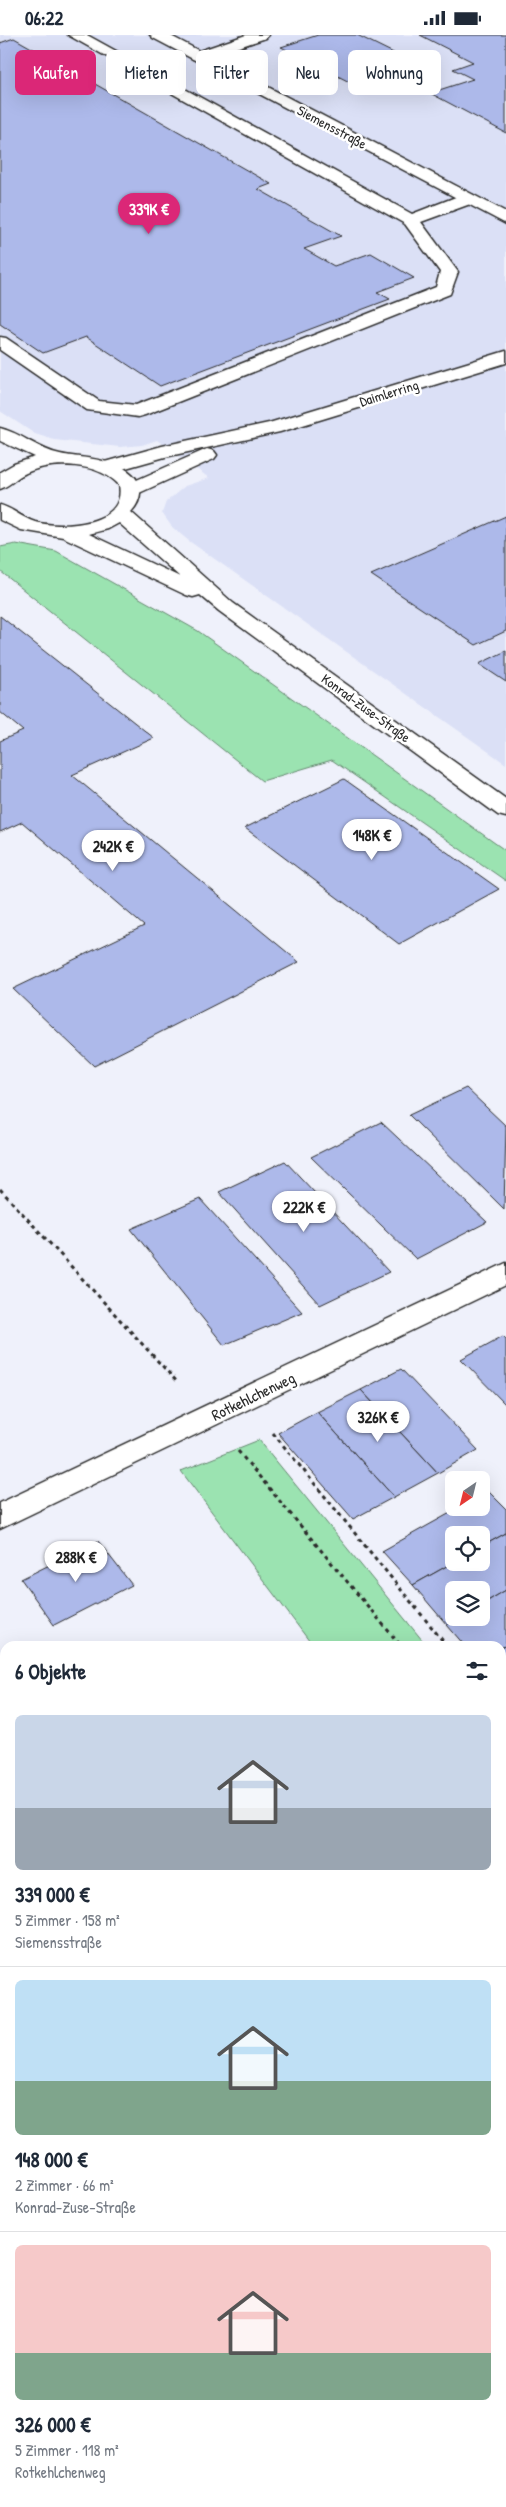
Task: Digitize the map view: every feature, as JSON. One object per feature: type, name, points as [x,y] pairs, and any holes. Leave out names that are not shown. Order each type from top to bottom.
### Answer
[{"type":"street","points":[[0,342],[94,406],[138,411],[444,290],[449,272],[411,220],[76,35]]},
{"type":"street","name":"Siemensstraße","points":[[158,35],[196,55]]},
{"type":"street","points":[[216,50],[261,35]]},
{"type":"street","name":"Siemensstraße","points":[[268,93],[506,219]]},
{"type":"street","points":[[411,220],[467,199]]},
{"type":"street","name":"Daimlerring","points":[[108,467],[273,428],[506,357]]},
{"type":"street","name":"Daimlerring","points":[[130,489],[273,428]]},
{"type":"street","points":[[0,434],[56,460]]},
{"type":"street","points":[[4,473],[39,462],[56,460],[74,460],[108,467],[126,481],[130,489],[127,506],[120,513]]},
{"type":"street","name":"Konrad-Zuse-Straße","points":[[2,516],[33,528],[66,531],[97,525],[120,513],[226,607],[506,810]]},
{"type":"street","name":"Konrad-Zuse-Straße","points":[[66,531],[226,607]]},
{"type":"street","name":"Rotkehlchenweg","points":[[0,1517],[506,1273]]},
{"type":"path","points":[[246,1400],[444,1641]]},
{"type":"shaded area","points":[[0,35],[506,35],[506,764],[189,541],[172,527],[162,513],[166,502],[185,486],[209,478],[157,440],[142,445],[120,447],[54,440],[35,434],[0,411]]},
{"type":"green space","points":[[16,544],[56,551],[198,631],[506,851],[506,881],[332,760],[262,781],[0,571],[0,547]]},
{"type":"green space","points":[[259,1440],[423,1641],[309,1641],[181,1471]]},
{"type":"building","points":[[318,35],[357,35],[387,50],[348,50],[348,81],[338,76],[338,50],[287,50],[281,47]]},
{"type":"building","points":[[420,35],[506,35],[506,133],[434,95],[441,95],[441,89],[473,79],[453,69],[473,62]]},
{"type":"building","points":[[14,38],[35,50],[15,50],[15,95],[96,95],[96,85],[106,90],[106,95],[114,95],[271,184],[258,189],[341,236],[304,249],[334,266],[371,253],[414,278],[377,292],[390,299],[160,386],[86,337],[43,353],[0,324],[0,43]]},
{"type":"building","points":[[506,516],[506,631],[476,645],[371,575]]},
{"type":"building","points":[[0,616],[154,738],[72,775],[299,962],[94,1066],[13,989],[144,926],[22,822],[0,832],[0,741],[23,731],[0,712]]},
{"type":"building","points":[[506,651],[506,682],[479,664]]},
{"type":"building","points":[[344,779],[499,889],[399,944],[245,828]]},
{"type":"building","points":[[466,1088],[506,1126],[504,1209],[409,1115]]},
{"type":"building","points":[[381,1122],[487,1222],[416,1259],[311,1157]]},
{"type":"building","points":[[285,1161],[389,1272],[320,1305],[219,1192]]},
{"type":"building","points":[[200,1199],[302,1312],[224,1345],[131,1229]]},
{"type":"building","points":[[503,1336],[506,1339],[506,1405],[461,1359]]},
{"type":"building","points":[[401,1369],[478,1450],[438,1473],[361,1390]]},
{"type":"building","points":[[361,1390],[438,1473],[394,1497],[317,1412]]},
{"type":"building","points":[[317,1412],[394,1497],[353,1519],[278,1433]]},
{"type":"building","points":[[490,1493],[506,1509],[506,1533],[490,1542],[490,1526],[445,1526],[445,1567],[413,1585],[382,1551],[445,1516],[490,1516]]},
{"type":"building","points":[[506,1533],[506,1590],[490,1600],[490,1581],[445,1581],[445,1623],[413,1585],[445,1567],[445,1571],[490,1571],[490,1542]]},
{"type":"building","points":[[98,1541],[132,1585],[54,1625],[21,1579]]},
{"type":"building","points":[[506,1590],[506,1641],[461,1641],[448,1626],[490,1626],[490,1600]]}]
